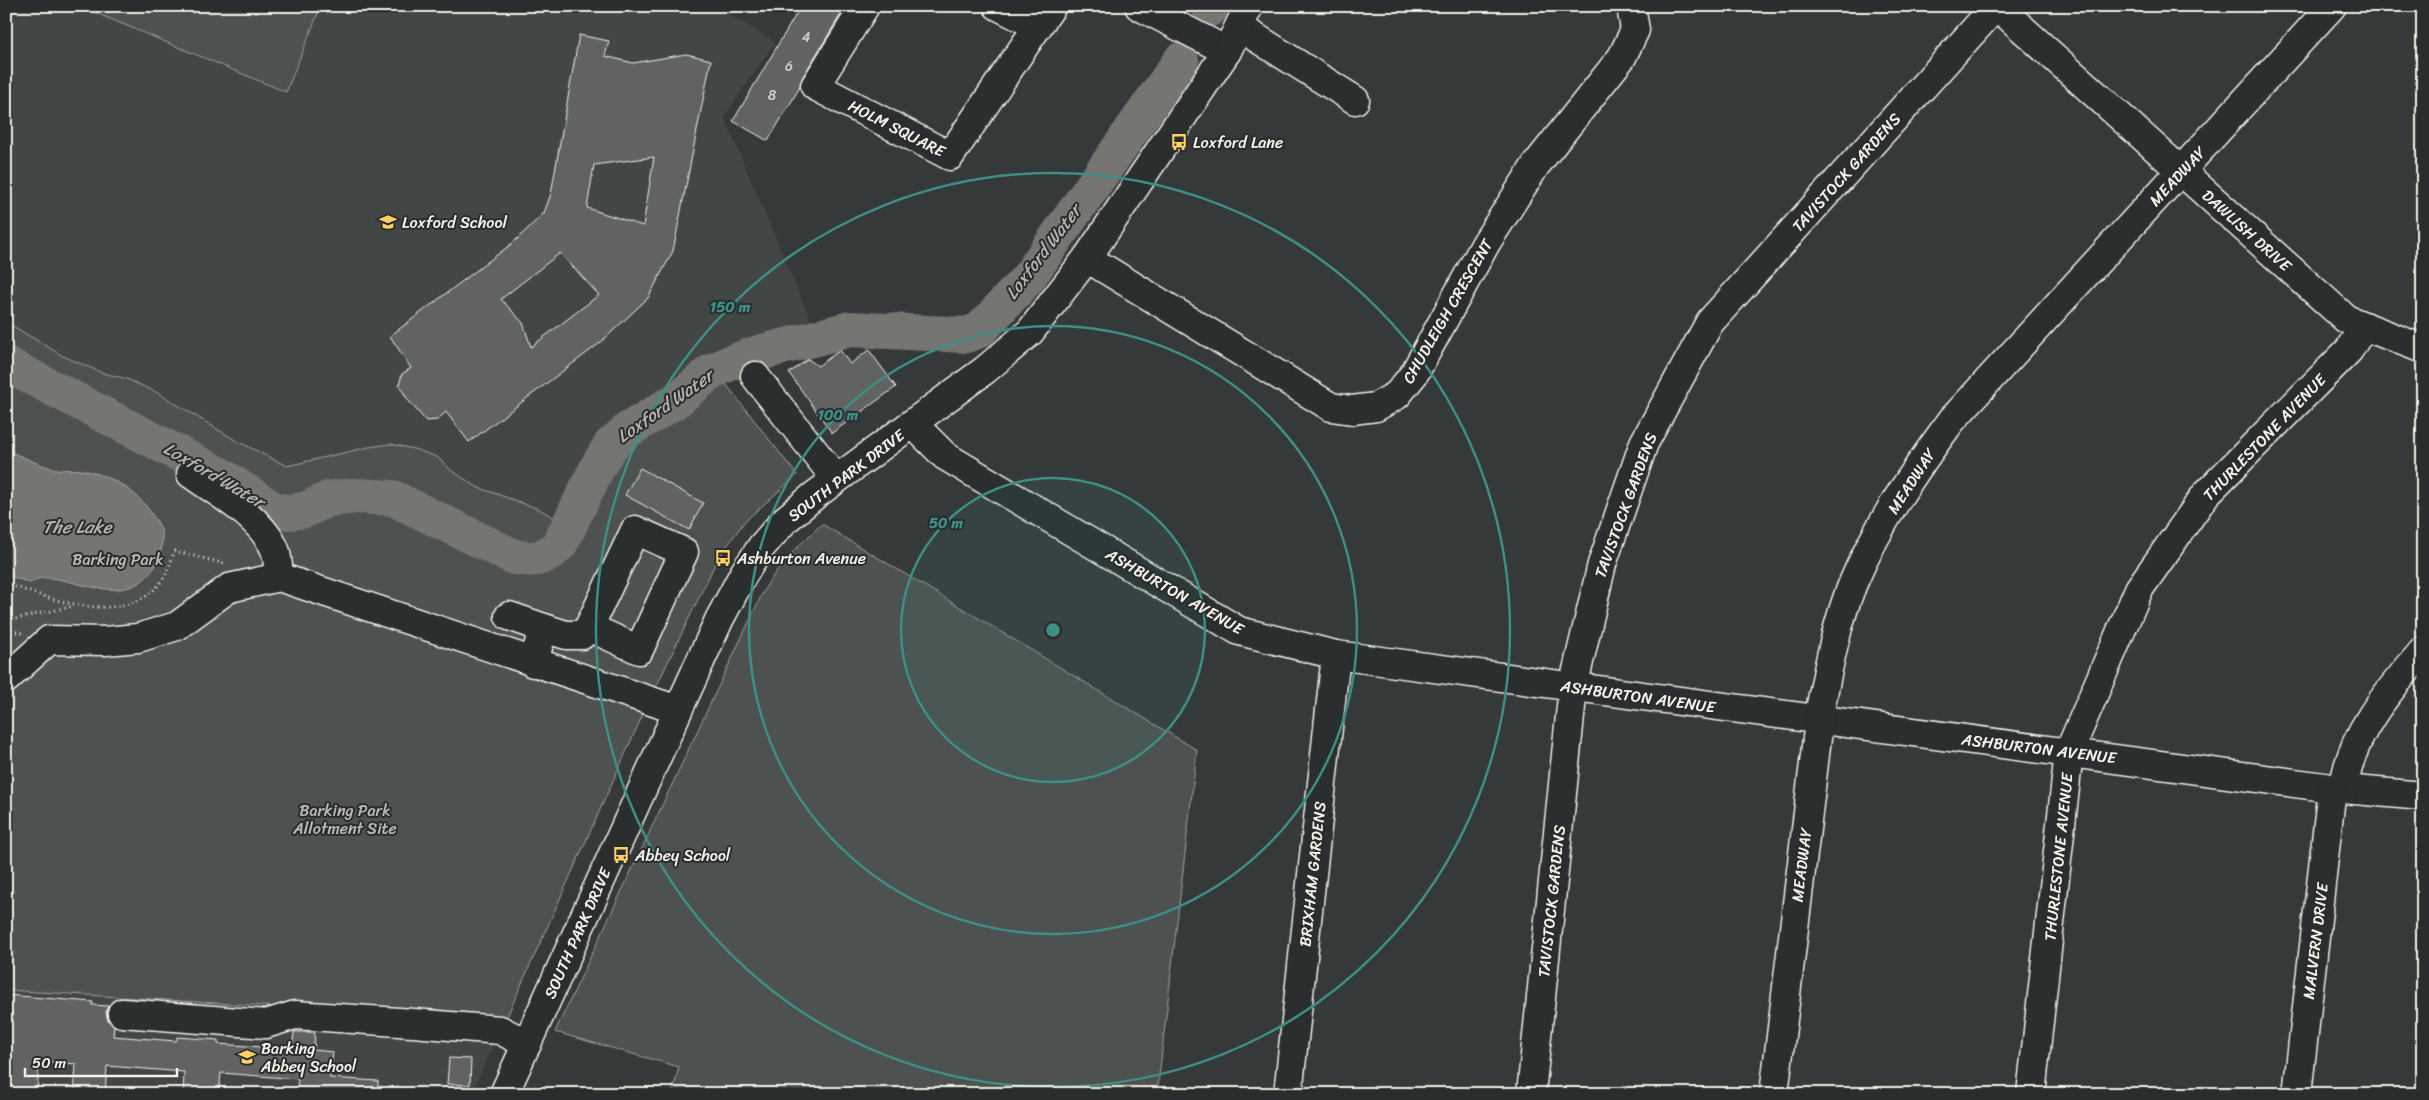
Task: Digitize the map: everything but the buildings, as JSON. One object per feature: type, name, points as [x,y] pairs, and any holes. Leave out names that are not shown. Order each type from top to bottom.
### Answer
[{"type":"street","name":"HOLM SQUARE","points":[[865,6],[815,86],[950,156],[1045,16]]},
{"type":"street","points":[[998,6],[1045,16]]},
{"type":"street","points":[[1139,6],[1194,33],[1238,28],[1355,100]]},
{"type":"street","name":"CHUDLEIGH CRESCENT","points":[[1087,258],[1332,407],[1352,410],[1376,408],[1397,396],[1414,374],[1486,243],[1536,165],[1622,57],[1635,30],[1631,6]]},
{"type":"street","name":"DAWLISH DRIVE","points":[[1997,6],[2346,319],[2362,327],[2423,349]]},
{"type":"street","name":"TAVISTOCK GARDENS","points":[[1531,1094],[1573,687],[1602,564],[1644,443],[1710,322],[1997,6]]},
{"type":"street","name":"MEADWAY","points":[[1774,1094],[1818,720],[1832,647],[1853,583],[1908,480],[1952,420],[2332,6]]},
{"type":"street","name":"SOUTH PARK DRIVE","points":[[504,1094],[719,620],[744,573],[762,546],[785,520],[836,479],[985,370],[1030,332],[1087,258],[1238,28]]},
{"type":"street","name":"THURLESTONE AVENUE","points":[[2031,1094],[2069,752],[2139,589],[2206,494],[2349,350],[2362,327]]},
{"type":"street","points":[[755,376],[836,479]]},
{"type":"street","name":"ASHBURTON AVENUE","points":[[913,424],[945,456],[1239,631],[1336,655],[2338,788],[2423,796]]},
{"type":"street","points":[[191,474],[249,516],[263,531],[275,549],[279,577]]},
{"type":"street","points":[[6,679],[49,640],[104,641],[138,638],[177,626],[229,588],[279,577],[678,710]]},
{"type":"street","points":[[509,616],[566,635],[582,635],[589,628]]},
{"type":"street","points":[[533,663],[544,628]]},
{"type":"street","name":"MALVERN DRIVE","points":[[2297,1094],[2338,788],[2359,738],[2368,723],[2395,683],[2423,651]]},
{"type":"street","name":"BRIXHAM GARDENS","points":[[1288,1094],[1336,655]]},
{"type":"street","points":[[122,1013],[266,1024],[295,1015],[413,1023],[500,1030],[527,1044]]},
{"type":"path","points":[[6,583],[48,599],[103,608],[141,599],[158,588],[171,568],[174,551],[231,565]]},
{"type":"path","points":[[6,621],[76,605]]},
{"type":"shaded area","name":"Loxford School","points":[[6,6],[715,6],[775,42],[724,117],[813,326],[720,354],[672,390],[620,422],[604,436],[593,451],[552,536],[546,543],[536,548],[527,549],[514,545],[399,489],[385,485],[348,485],[327,489],[296,501],[284,501],[272,497],[232,471],[96,400],[95,392],[6,349]]},
{"type":"shaded area","name":"Barking Abbey School","points":[[6,990],[505,1021],[471,1094],[6,1094]]},
{"type":"green space","points":[[79,6],[321,6],[286,92]]},
{"type":"green space","points":[[6,322],[63,356],[103,373],[127,379],[158,393],[235,440],[287,466],[369,447],[391,444],[437,457],[452,471],[477,487],[539,509],[560,521],[546,543],[527,549],[514,545],[399,489],[385,485],[348,485],[327,489],[296,501],[284,501],[272,497],[232,471],[6,353]]},
{"type":"green space","points":[[6,369],[60,396],[142,444],[196,469],[268,513],[285,518],[305,516],[333,504],[389,502],[509,561],[518,563],[543,563],[559,553],[578,524],[613,453],[623,440],[678,406],[718,374],[797,475],[744,522],[717,560],[644,712],[505,1021],[6,990]]},
{"type":"green space","points":[[822,524],[1197,750],[1157,1094],[672,1094],[679,1067],[555,1032],[764,590],[783,563]]},
{"type":"water","name":"The Lake","points":[[6,450],[50,468],[93,472],[113,480],[132,492],[147,507],[161,530],[161,550],[151,572],[137,584],[121,589],[103,589],[53,578],[41,578],[31,583],[6,575]]},
{"type":"waterway","name":"Loxford Water","points":[[6,364],[224,477],[274,510],[288,512],[305,510],[328,499],[355,496],[393,498],[514,557],[539,558],[550,553],[560,544],[599,464],[611,445],[628,430],[674,402],[711,372],[759,353],[850,329],[966,335],[980,330],[1028,278],[1181,60]]},
{"type":"place","name":"Loxford Lane","points":[[1179,142]]},
{"type":"place","name":"Loxford School","points":[[388,222]]},
{"type":"place","name":"Ashburton Avenue","points":[[723,558]]},
{"type":"place","name":"Abbey School","points":[[621,855]]},
{"type":"place","name":"Barking Abbey School","points":[[247,1057]]},
{"type":"park label","name":"Barking Park","points":[[118,559]]},
{"type":"park label","name":"Barking Park Allotment Site","points":[[345,819]]}]
